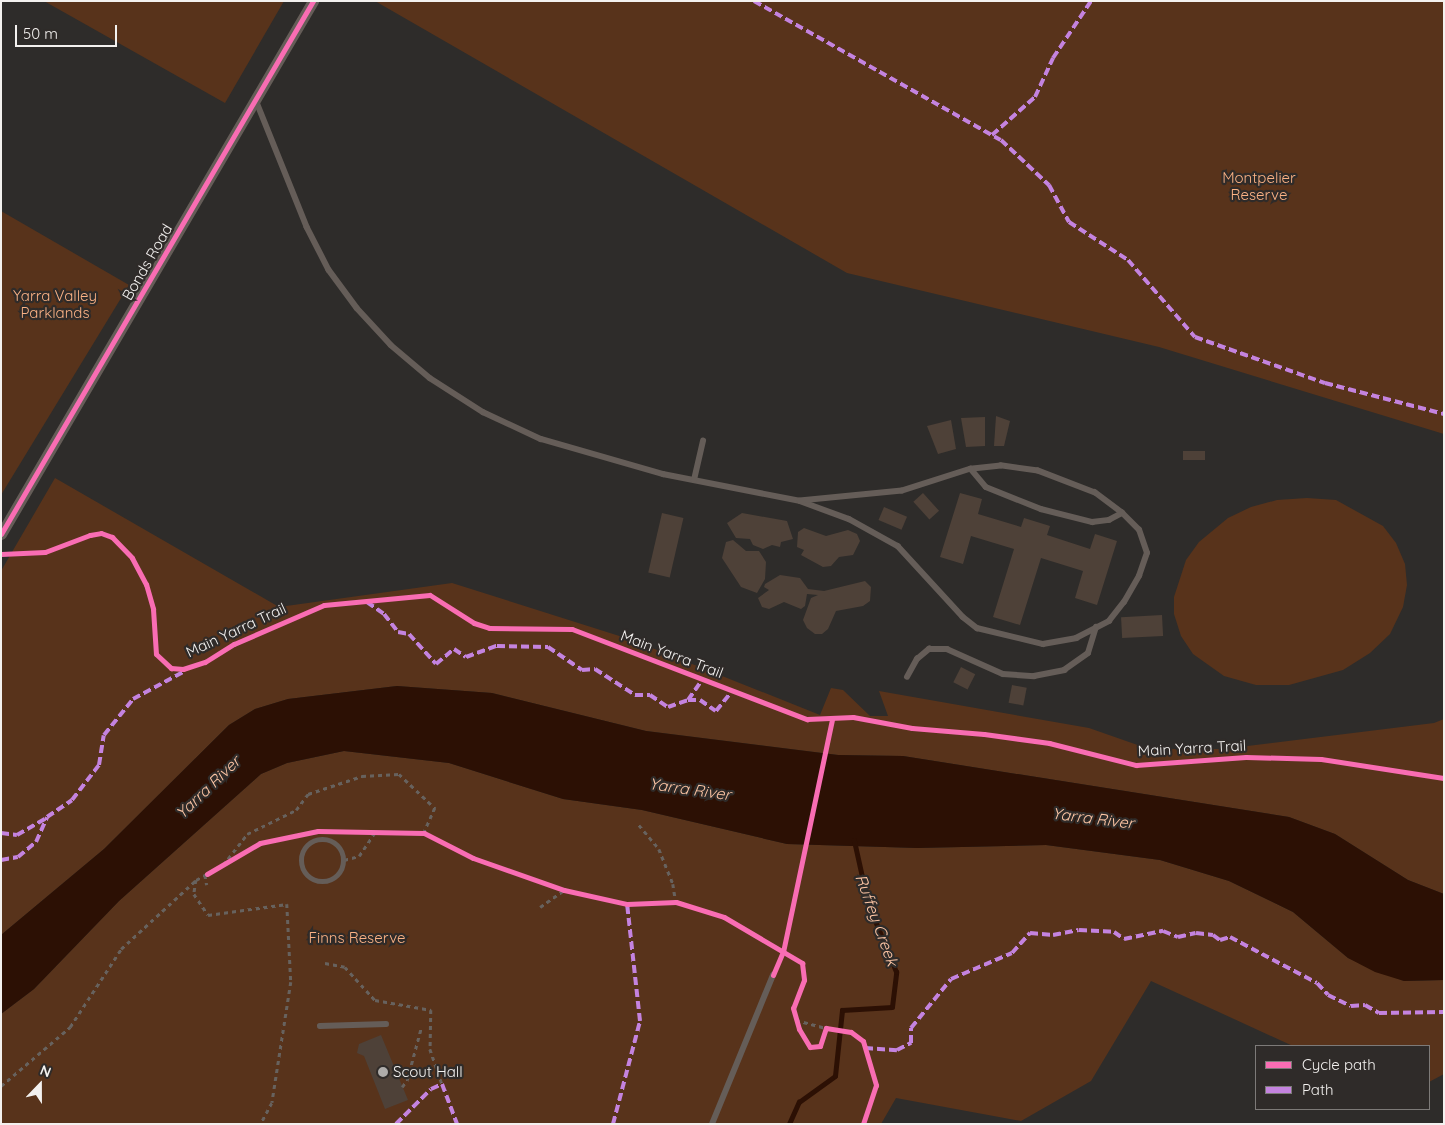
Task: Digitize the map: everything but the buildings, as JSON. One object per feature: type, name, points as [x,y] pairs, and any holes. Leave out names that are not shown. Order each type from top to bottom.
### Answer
[{"type":"street","name":"Bonds Road","points":[[1,534],[94,380],[255,97],[313,1]]},
{"type":"lane","points":[[255,97],[307,227],[329,270],[357,308],[392,345],[430,378],[483,412],[541,439],[694,480],[800,501],[849,519],[887,538],[908,556],[963,618],[977,628],[1043,644],[1076,638],[1109,621],[1124,602],[1140,576],[1147,553],[1139,530],[1122,513],[1095,493],[1052,474],[1001,466],[971,469],[902,491],[800,501]]},
{"type":"lane","points":[[694,480],[704,441]]},
{"type":"lane","points":[[971,469],[986,487],[1066,516],[1092,522],[1109,520],[1122,513]]},
{"type":"lane","points":[[907,677],[917,659],[929,649],[946,649],[1003,674],[1034,676],[1064,670],[1088,653],[1096,627]]},
{"type":"lane","points":[[322,840],[337,846],[344,860],[338,875],[323,882],[308,876],[302,861],[308,846],[322,840]]},
{"type":"lane","points":[[712,1124],[773,975]]},
{"type":"lane","points":[[320,1026],[386,1024]]},
{"type":"path","points":[[223,864],[247,834],[296,810],[308,794],[362,776],[399,774],[435,808],[424,833]]},
{"type":"path","points":[[639,825],[659,850],[673,884],[676,902]]},
{"type":"path","points":[[370,831],[386,831]]},
{"type":"path","points":[[344,860],[358,856],[376,831]]},
{"type":"path","points":[[415,832],[424,833],[432,837]]},
{"type":"path","points":[[1,1086],[70,1027],[121,949],[196,880],[238,856]]},
{"type":"path","points":[[206,874],[207,885]]},
{"type":"path","points":[[196,880],[194,894],[208,916],[287,904],[291,982],[272,1103],[261,1124]]},
{"type":"path","points":[[554,887],[573,892]]},
{"type":"path","points":[[540,907],[564,890]]},
{"type":"path","points":[[666,902],[676,902],[684,905]]},
{"type":"path","points":[[325,963],[345,967],[376,1000],[431,1010],[430,1049],[442,1084]]},
{"type":"path","points":[[795,1017],[834,1029]]},
{"type":"path","points":[[795,1017],[799,1029]]},
{"type":"path","points":[[402,1087],[407,1080],[421,1028]]},
{"type":"path","points":[[823,1037],[826,1028]]},
{"type":"green space","points":[[44,1],[284,1],[225,103]]},
{"type":"green space","name":"Montpelier Reserve","points":[[375,1],[1444,1],[1444,434],[1159,347],[847,273]]},
{"type":"green space","name":"Yarra Valley Parklands","points":[[1,211],[129,285],[1,495]]},
{"type":"green space","points":[[55,478],[279,607],[452,583],[632,640],[820,715],[831,688],[843,690],[870,716],[888,716],[879,691],[1089,728],[1149,749],[1223,749],[1434,723],[1444,719],[1444,894],[1408,880],[1335,834],[1289,817],[903,756],[838,755],[646,731],[492,693],[397,686],[288,699],[255,709],[229,725],[104,849],[1,935],[1,571]]},
{"type":"green space","points":[[1307,498],[1336,500],[1383,526],[1396,543],[1405,564],[1407,585],[1403,607],[1390,634],[1370,653],[1343,670],[1289,685],[1256,685],[1224,676],[1193,654],[1181,636],[1174,614],[1174,597],[1186,560],[1199,542],[1228,518],[1251,507],[1277,500]]},
{"type":"green space","name":"Finns Reserve","points":[[344,751],[449,763],[563,799],[642,810],[787,844],[917,848],[1046,845],[1160,860],[1229,881],[1293,912],[1348,958],[1404,981],[1444,980],[1444,1074],[1430,1081],[1430,1045],[1291,1045],[1151,981],[1091,1081],[1021,1121],[896,1098],[881,1124],[1,1124],[1,1014],[34,989],[119,901],[261,774],[287,763]]},
{"type":"water","name":"Yarra River","points":[[397,686],[492,693],[646,731],[838,755],[903,756],[1289,817],[1335,834],[1408,880],[1444,894],[1444,980],[1404,981],[1375,972],[1348,958],[1293,912],[1229,881],[1160,860],[1046,845],[917,848],[787,844],[642,810],[563,799],[449,763],[344,751],[287,763],[261,774],[119,901],[34,989],[1,1014],[1,935],[104,849],[229,725],[255,709],[288,699]]},
{"type":"waterway","name":"Ruffey Creek","points":[[789,1124],[799,1102],[835,1076],[842,1010],[892,1007],[896,972],[868,904],[854,841]]},
{"type":"marked path","points":[[754,1],[1001,140],[1049,185],[1069,222],[1128,260],[1195,337],[1325,383],[1444,414]]},
{"type":"marked path","points":[[992,135],[1035,97],[1053,58],[1091,1]]},
{"type":"marked path","points":[[367,602],[384,614],[398,632],[409,634],[436,664],[454,649],[466,657],[497,646],[548,647],[582,670],[595,669],[635,695],[650,695],[668,707],[688,700],[700,700],[716,711],[732,691]]},
{"type":"marked path","points":[[1,860],[18,857],[36,842],[47,817],[72,800],[99,765],[104,735],[133,699],[185,671]]},
{"type":"marked path","points":[[688,700],[702,680]]},
{"type":"marked path","points":[[1,833],[17,835],[46,818]]},
{"type":"marked path","points":[[613,1124],[640,1021],[627,904]]},
{"type":"marked path","points":[[865,1048],[897,1050],[911,1043],[911,1028],[951,979],[1012,953],[1030,933],[1053,935],[1079,930],[1114,932],[1124,939],[1163,931],[1178,937],[1196,933],[1213,935],[1220,940],[1230,937],[1317,983],[1328,995],[1351,1006],[1365,1005],[1379,1013],[1444,1012]]},
{"type":"marked path","points":[[396,1124],[431,1089],[442,1084],[457,1124]]},
{"type":"cycle path","points":[[1,534],[313,1]]},
{"type":"cycle path","name":"Main Yarra Trail","points":[[1,554],[45,552],[90,535],[101,533],[112,537],[132,558],[146,584],[153,609],[156,654],[171,668],[183,669],[205,662],[234,644],[324,605],[430,595],[474,623],[489,628],[572,629],[807,719],[853,717],[912,728],[984,734],[1049,743],[1136,765],[1246,757],[1321,759],[1444,778]]},
{"type":"cycle path","points":[[773,975],[783,952],[832,719]]},
{"type":"cycle path","points":[[207,874],[260,843],[318,831],[424,833],[473,858],[564,890],[627,904],[676,902],[724,917],[802,963],[804,980],[793,1008],[799,1029],[810,1047],[820,1046],[826,1028],[851,1032],[863,1041],[876,1085],[863,1124]]},
{"type":"place","name":"Scout Hall","points":[[383,1072]]}]
